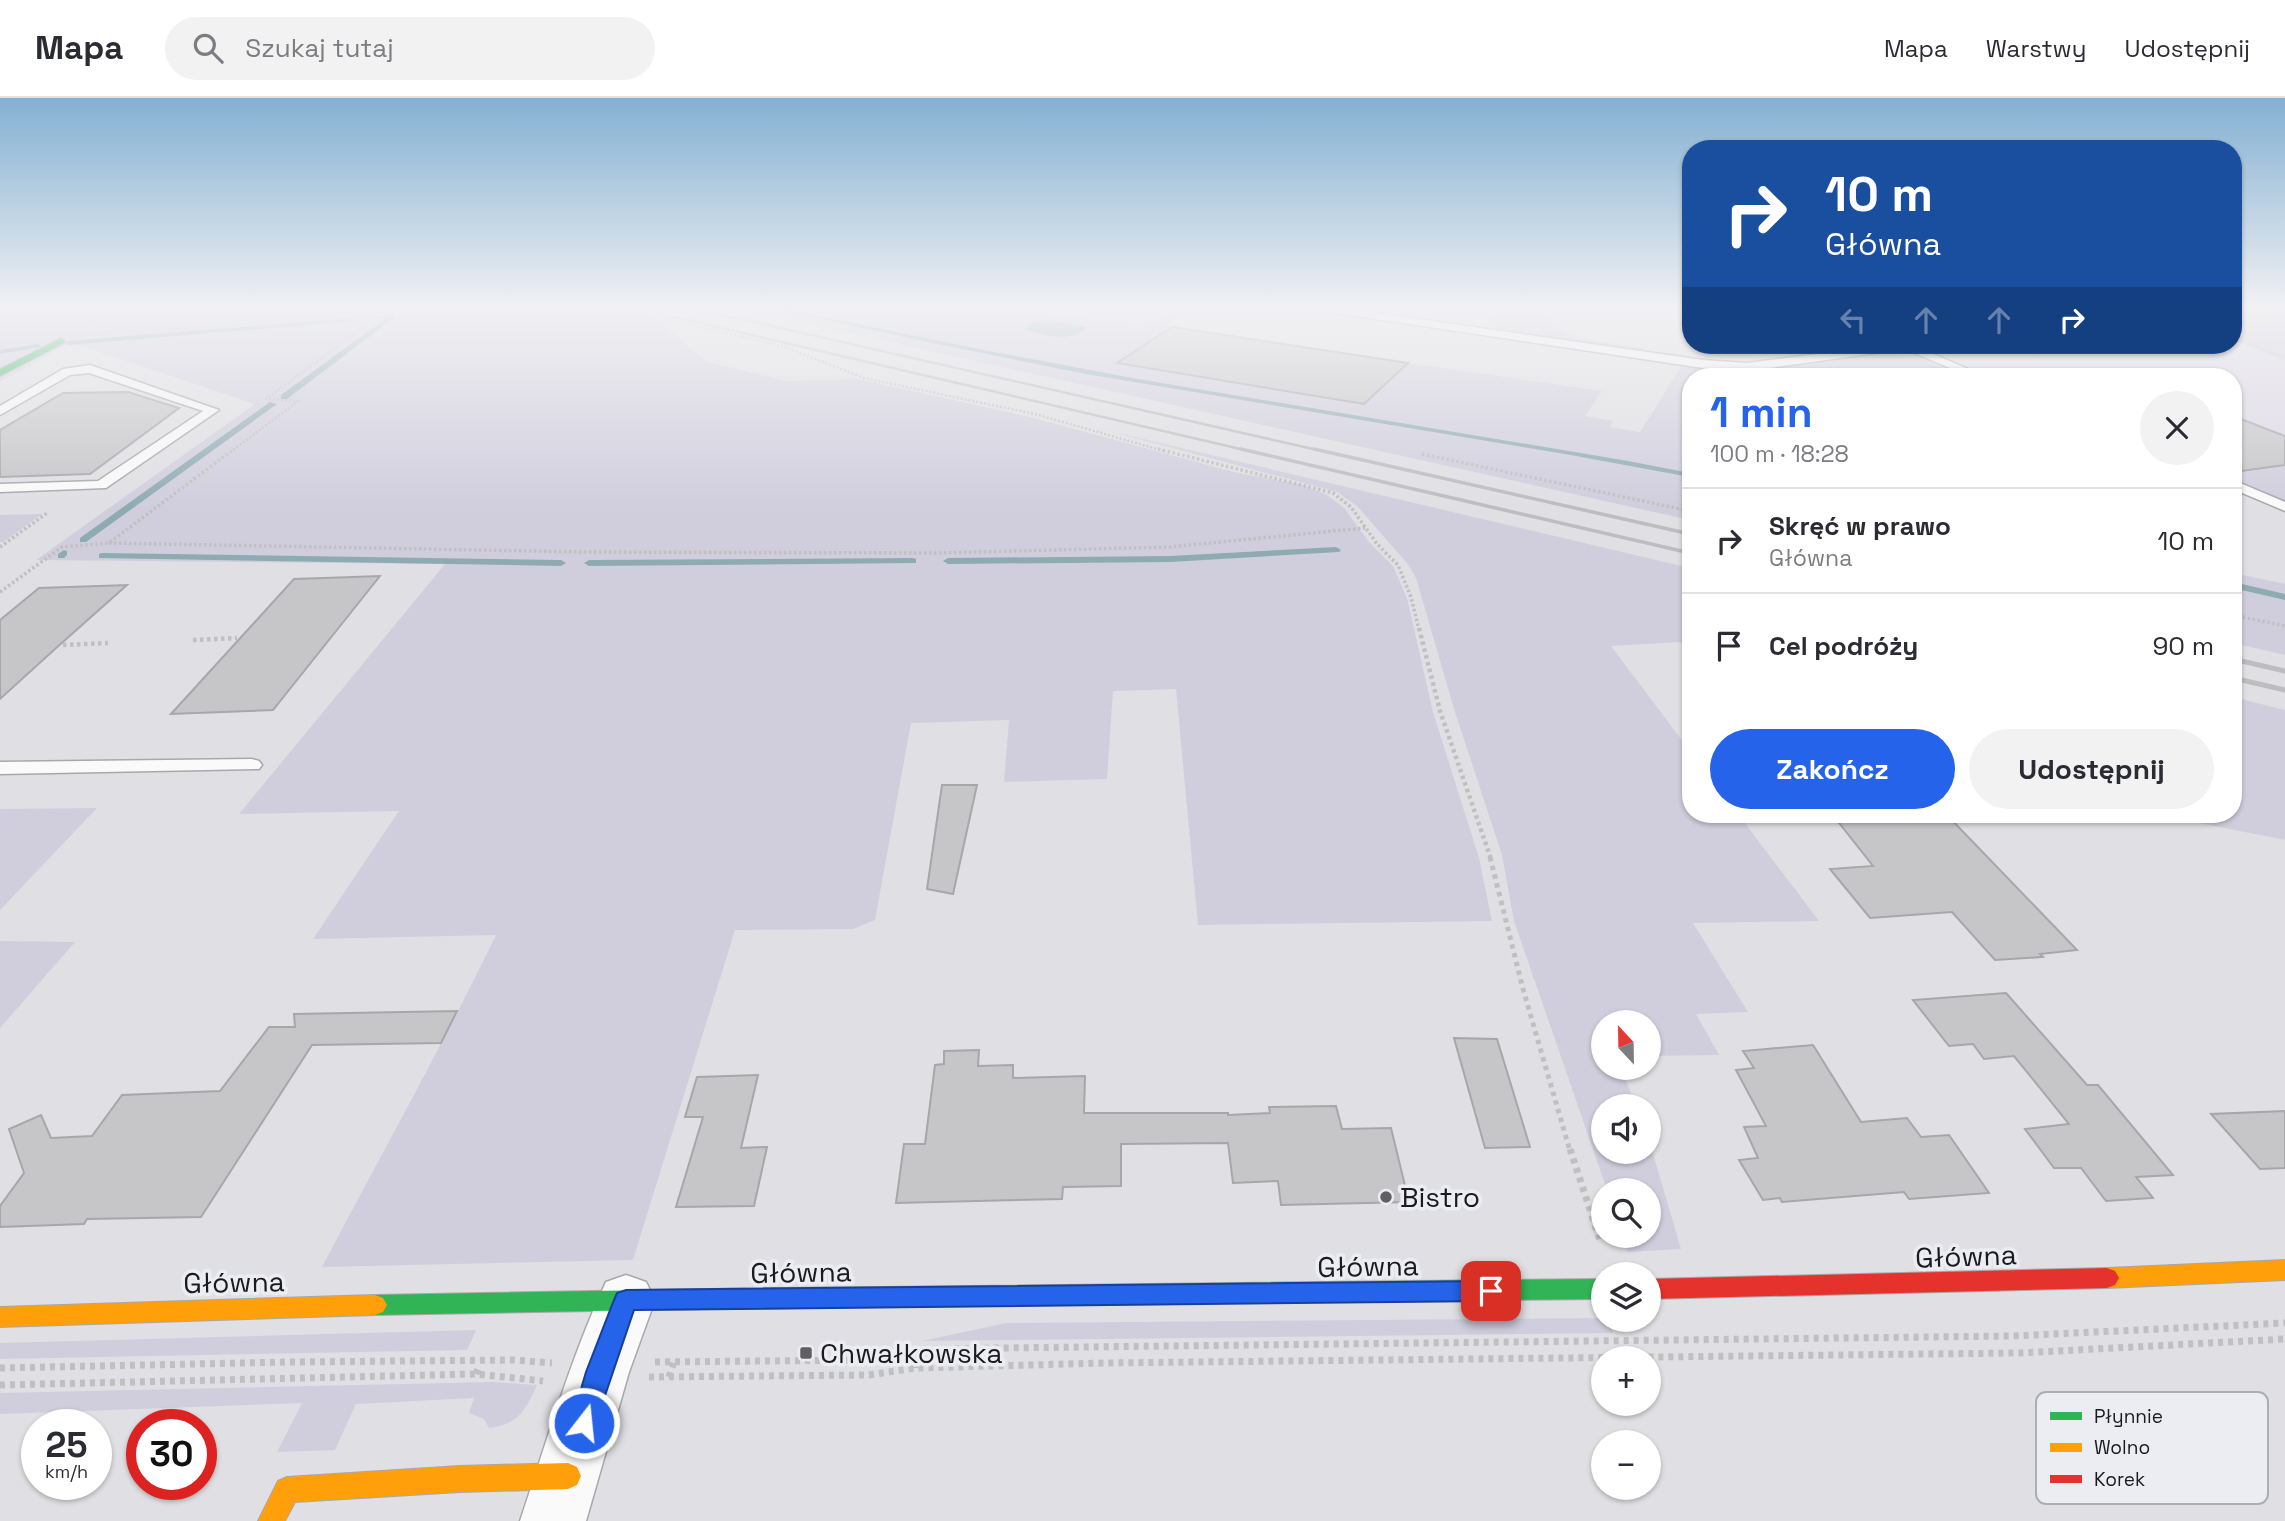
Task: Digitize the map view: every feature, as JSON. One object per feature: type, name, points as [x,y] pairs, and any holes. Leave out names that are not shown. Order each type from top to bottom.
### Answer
[{"type":"street","name":"Główna","points":[[1661,1289],[2120,1278],[2285,1270]]},
{"type":"street","name":"Główna","points":[[0,1317],[198,1309],[626,1300],[1591,1289]]},
{"type":"street","points":[[271,1521],[287,1490],[460,1479],[561,1498],[597,1380],[626,1300]]},
{"type":"lane","points":[[0,411],[61,375]]},
{"type":"lane","points":[[0,488],[101,485],[213,410],[109,375]]},
{"type":"lane","points":[[2242,488],[2285,507]]},
{"type":"lane","points":[[0,768],[252,765]]},
{"type":"path","points":[[857,375],[1035,414],[1163,450],[1304,484],[1333,493],[1351,507],[1377,544],[1398,565],[1411,597],[1440,711],[1490,857],[1523,989],[1591,1214]]},
{"type":"path","points":[[1422,454],[1682,509]]},
{"type":"path","points":[[109,543],[584,552],[938,552],[1169,547],[1366,528]]},
{"type":"path","points":[[2242,617],[2285,626]]},
{"type":"path","points":[[193,640],[237,638]]},
{"type":"path","points":[[63,645],[108,643]]},
{"type":"path","points":[[0,1385],[476,1374],[543,1379],[544,1396],[674,1362],[871,1360],[918,1349],[2011,1336],[2285,1322]]},
{"type":"path","points":[[0,1368],[514,1360],[597,1380],[625,1395],[628,1385],[642,1377],[869,1375],[916,1368],[2019,1353],[2285,1339]]},
{"type":"path","points":[[916,1368],[918,1349]]},
{"type":"path","points":[[669,1377],[674,1362]]},
{"type":"path","points":[[476,1374],[479,1366]]},
{"type":"shaded area","points":[[0,375],[12,375],[0,382]]},
{"type":"shaded area","points":[[169,375],[763,375],[786,381],[858,379],[1030,417],[1234,472],[1302,485],[1327,495],[1344,508],[1369,542],[1393,566],[1407,598],[1433,712],[1479,858],[1492,921],[1198,925],[1176,689],[1113,691],[1107,779],[1004,782],[1009,720],[911,723],[875,920],[853,929],[735,930],[633,1260],[322,1267],[433,1060],[496,935],[313,939],[399,811],[239,814],[445,564],[36,560],[255,404]]},
{"type":"shaded area","points":[[1040,375],[1192,375],[1364,404],[1395,375],[1494,375],[1602,391],[1585,416],[1613,421],[1610,427],[1640,432],[1675,375],[1682,375],[1682,518]]},
{"type":"shaded area","points":[[2242,375],[2285,375],[2285,504],[2242,485]]},
{"type":"shaded area","points":[[1101,429],[1682,566],[1682,644],[1680,642],[1611,646],[1682,740],[1682,823],[1745,823],[1819,921],[1693,923],[1748,1012],[1696,1014],[1719,1055],[1661,1056],[1661,1010],[1591,1010],[1591,1080],[1626,1080],[1631,1094],[1591,1094],[1591,1144],[1514,921],[1502,855],[1454,709],[1416,578],[1407,563],[1357,506],[1337,492]]},
{"type":"shaded area","points":[[2285,465],[2285,504],[2242,485],[2242,471]]},
{"type":"shaded area","points":[[42,514],[3,542],[0,542],[0,515]]},
{"type":"shaded area","points":[[2242,575],[2285,584],[2285,655],[2242,645]]},
{"type":"shaded area","points":[[2242,699],[2285,710],[2285,840],[2199,823],[2242,823]]},
{"type":"shaded area","points":[[97,808],[0,910],[0,809]]},
{"type":"shaded area","points":[[0,941],[75,942],[0,1028]]},
{"type":"shaded area","points":[[1598,1164],[1656,1164],[1660,1178],[1603,1178]]},
{"type":"shaded area","points":[[1661,1181],[1681,1249],[1628,1252],[1626,1248],[1661,1248]]},
{"type":"shaded area","points":[[1591,1318],[1591,1332],[1613,1333],[922,1341],[1006,1323]]},
{"type":"shaded area","points":[[476,1330],[467,1350],[0,1359],[0,1343]]},
{"type":"shaded area","points":[[493,1382],[537,1385],[520,1415],[499,1426],[489,1428],[484,1419],[469,1413],[474,1398],[356,1404],[335,1450],[277,1452],[302,1403],[112,1410],[21,1409],[21,1413],[0,1414],[0,1393]]},
{"type":"building","points":[[1192,375],[1395,375],[1364,404]]},
{"type":"building","points":[[128,392],[179,408],[90,474],[0,477],[0,430],[63,393]]},
{"type":"building","points":[[2242,419],[2285,436],[2285,465],[2242,471]]},
{"type":"building","points":[[380,576],[273,710],[171,714],[294,579]]},
{"type":"building","points":[[127,585],[0,699],[0,620],[39,588]]},
{"type":"building","points":[[942,785],[977,785],[953,894],[927,889]]},
{"type":"building","points":[[1839,823],[1955,823],[2077,950],[2040,954],[2043,957],[1995,960],[1952,912],[1870,918],[1830,869],[1873,866]]},
{"type":"building","points":[[2006,993],[2087,1085],[2098,1085],[2173,1175],[2136,1177],[2153,1198],[2106,1201],[2081,1168],[2054,1168],[2025,1129],[2069,1124],[2014,1056],[1984,1059],[1973,1044],[1949,1046],[1913,1000]]},
{"type":"building","points":[[457,1011],[441,1043],[312,1045],[201,1217],[87,1219],[84,1224],[0,1227],[0,1206],[24,1173],[9,1129],[41,1115],[51,1138],[92,1136],[122,1095],[220,1091],[269,1027],[295,1027],[294,1014]]},
{"type":"building","points":[[1454,1038],[1497,1039],[1530,1147],[1485,1148]]},
{"type":"building","points":[[1813,1045],[1861,1122],[1907,1118],[1921,1137],[1949,1135],[1989,1193],[1909,1199],[1904,1192],[1782,1202],[1780,1198],[1763,1200],[1739,1160],[1758,1158],[1744,1127],[1766,1126],[1736,1070],[1754,1068],[1743,1051]]},
{"type":"building","points":[[979,1050],[978,1066],[1013,1065],[1013,1078],[1085,1076],[1084,1113],[1228,1115],[1270,1113],[1269,1107],[1336,1106],[1342,1129],[1391,1128],[1409,1202],[1281,1205],[1278,1181],[1233,1183],[1228,1143],[1121,1144],[1121,1186],[1063,1187],[1062,1199],[896,1203],[904,1144],[925,1144],[935,1065],[944,1064],[944,1051]]},
{"type":"building","points":[[758,1075],[741,1148],[767,1147],[754,1206],[676,1207],[703,1117],[685,1117],[697,1077]]},
{"type":"building","points":[[2285,1111],[2285,1168],[2260,1169],[2211,1114]]},
{"type":"waterway","points":[[284,397],[313,375]]},
{"type":"waterway","points":[[1108,375],[1682,474]]},
{"type":"waterway","points":[[83,540],[273,404]]},
{"type":"waterway","points":[[948,561],[1170,559],[1336,550]]},
{"type":"waterway","points":[[61,556],[64,553]]},
{"type":"waterway","points":[[102,556],[561,563]]},
{"type":"waterway","points":[[589,563],[913,561]]},
{"type":"waterway","points":[[2242,587],[2285,597]]},
{"type":"railway","points":[[925,375],[1249,451]]},
{"type":"railway","points":[[989,375],[1322,451]]},
{"type":"railway","points":[[1241,449],[1682,551]]},
{"type":"railway","points":[[1314,449],[1682,532]]},
{"type":"railway","points":[[2242,661],[2285,671]]},
{"type":"railway","points":[[2242,680],[2285,690]]},
{"type":"traffic: fast","points":[[1235,1293],[1591,1289]]},
{"type":"traffic: fast","points":[[375,1305],[707,1299]]},
{"type":"traffic: slow","points":[[2107,1278],[2285,1270]]},
{"type":"traffic: slow","points":[[707,1299],[1235,1293]]},
{"type":"traffic: slow","points":[[0,1317],[375,1305]]},
{"type":"traffic: slow","points":[[271,1521],[287,1490],[460,1479],[568,1476]]},
{"type":"traffic: jam","points":[[1661,1289],[2107,1278]]},
{"type":"place","name":"Bistro","points":[[1386,1197]]},
{"type":"place","name":"Chwałkowska","points":[[806,1353]]},
{"type":"route","points":[[584,1423],[599,1372],[626,1300],[1491,1291]]}]
